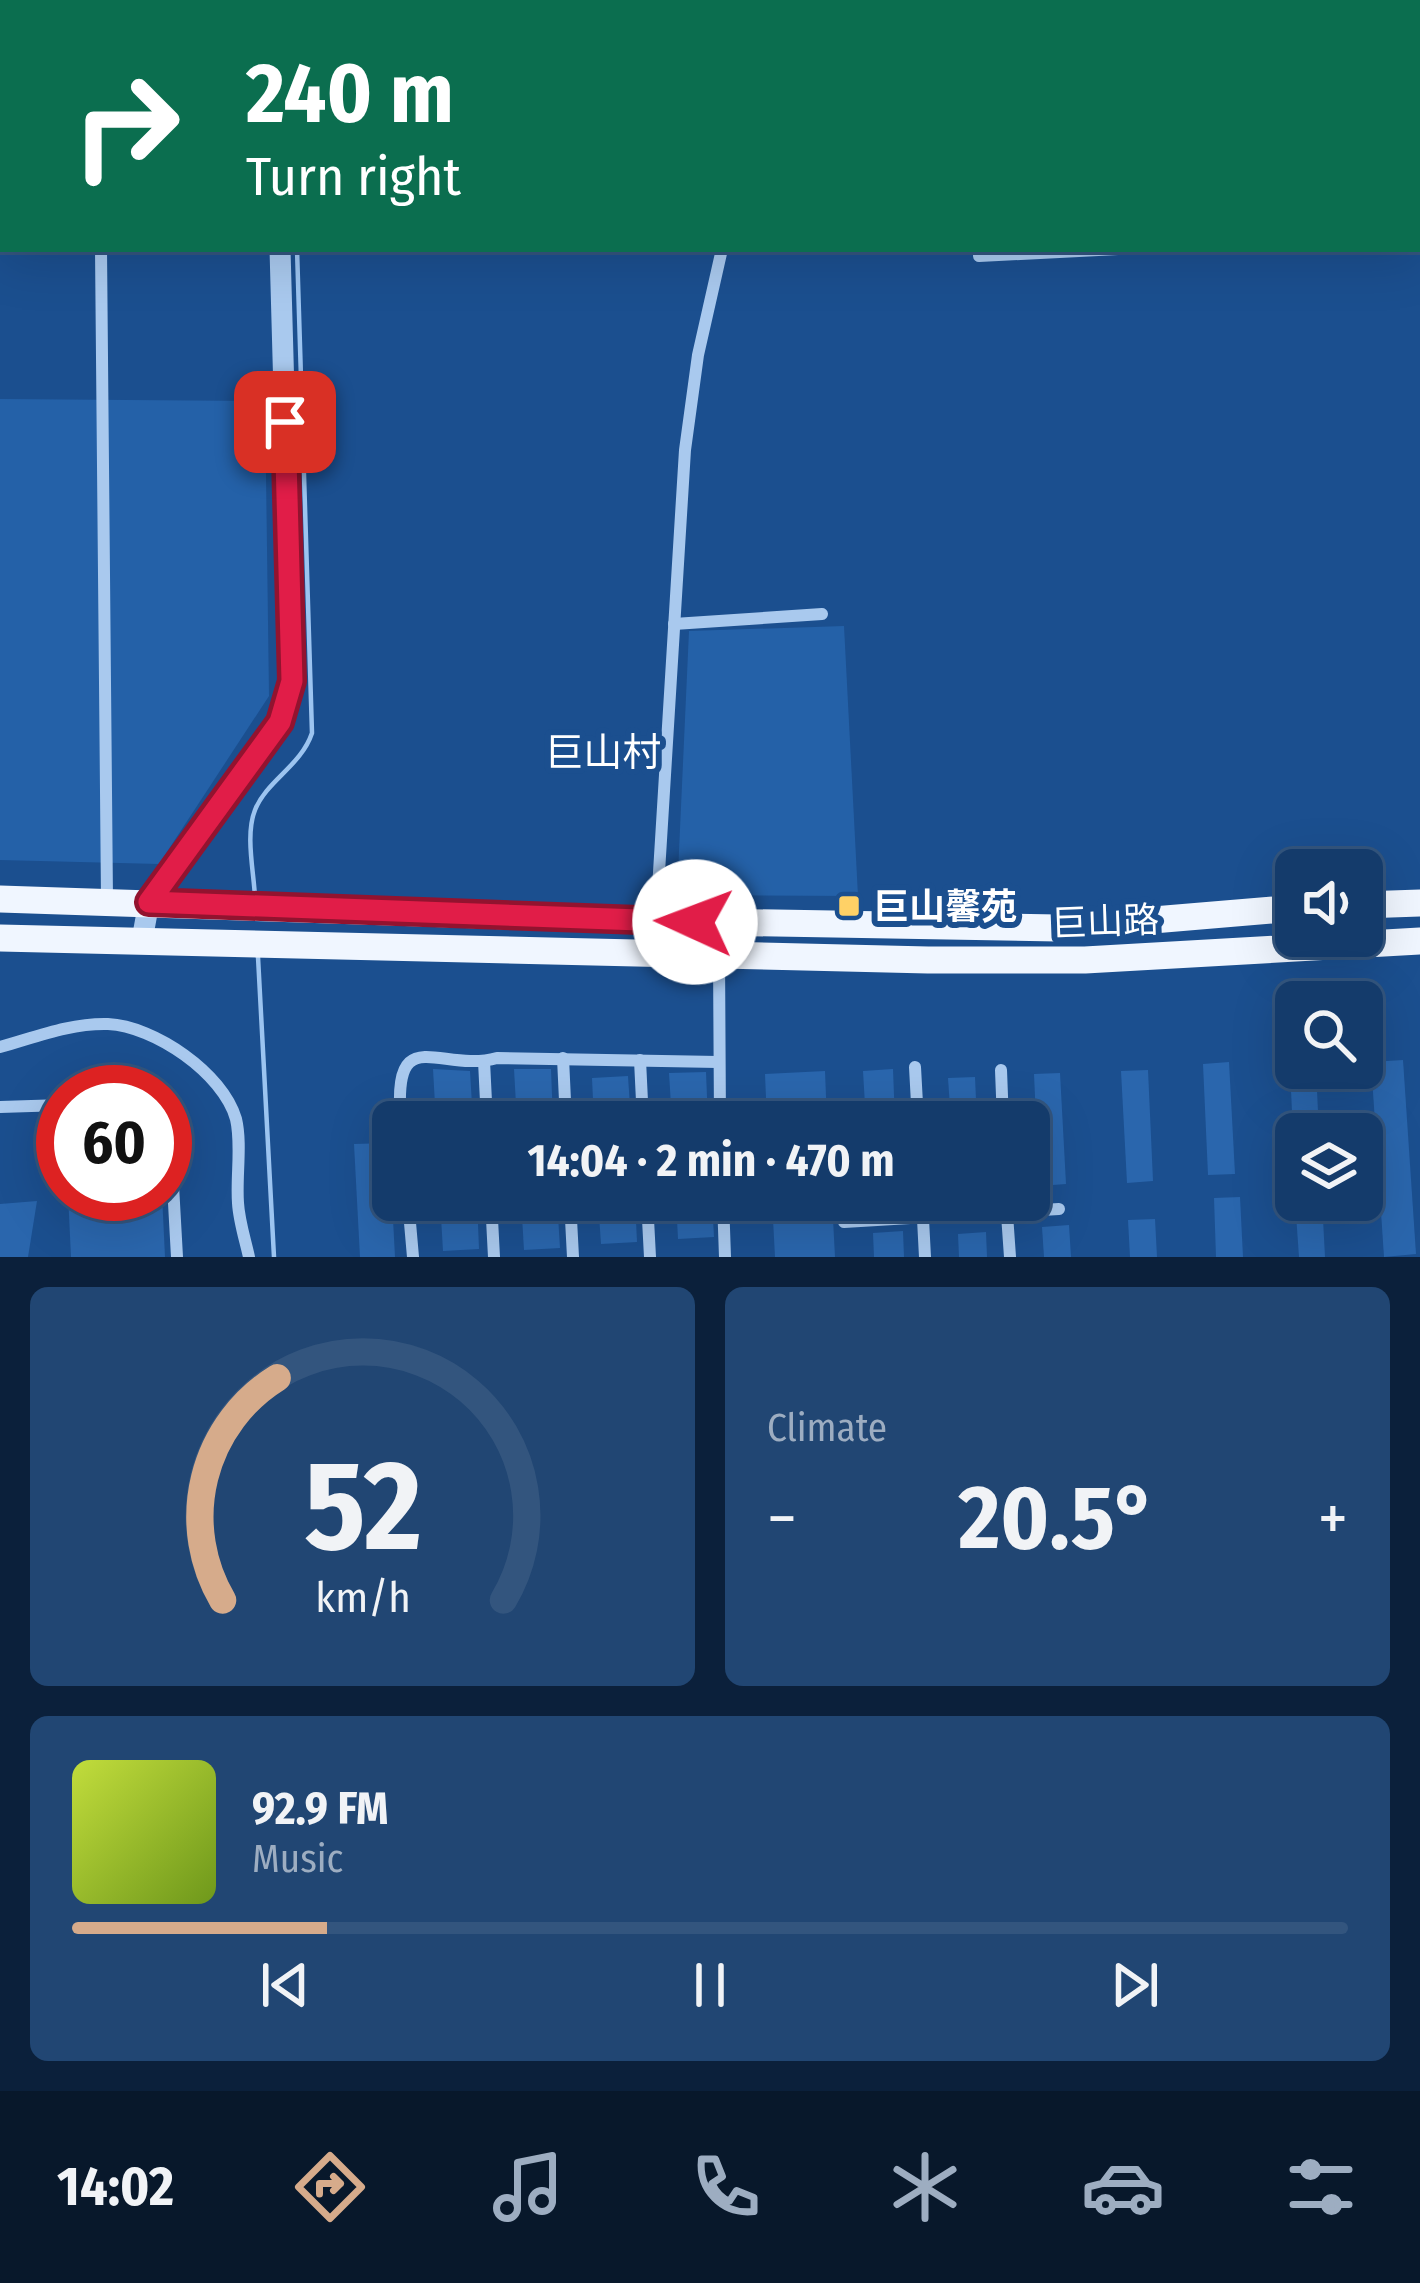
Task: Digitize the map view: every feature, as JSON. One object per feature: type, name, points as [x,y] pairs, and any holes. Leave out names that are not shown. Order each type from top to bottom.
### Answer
[{"type":"main road","name":"巨山路","points":[[0,898],[656,921],[1058,928],[1275,910]]},
{"type":"main road","points":[[1383,904],[1420,903]]},
{"type":"main road","name":"巨山路","points":[[0,938],[1085,960],[1420,941]]},
{"type":"street","points":[[101,252],[106,901]]},
{"type":"street","points":[[142,940],[149,902],[280,722],[288,703],[292,681],[280,252]]},
{"type":"street","points":[[656,921],[685,449],[698,355],[721,252]]},
{"type":"street","points":[[979,256],[1058,252]]},
{"type":"street","points":[[674,624],[822,614]]},
{"type":"street","points":[[719,954],[719,1101]]},
{"type":"street","points":[[0,1048],[69,1026],[112,1024],[184,1054],[206,1071],[236,1120],[238,1208],[249,1257]]},
{"type":"street","points":[[402,1101],[403,1071],[420,1055],[484,1061],[718,1062]]},
{"type":"street","points":[[563,1058],[565,1101]]},
{"type":"street","points":[[640,1060],[642,1101]]},
{"type":"street","points":[[484,1061],[486,1101]]},
{"type":"street","points":[[915,1067],[917,1101]]},
{"type":"street","points":[[1001,1070],[1002,1101]]},
{"type":"street","points":[[0,1107],[36,1106]]},
{"type":"street","points":[[1050,1208],[1059,1209]]},
{"type":"street","points":[[175,1221],[177,1257]]},
{"type":"street","points":[[410,1221],[413,1257]]},
{"type":"street","points":[[492,1221],[494,1257]]},
{"type":"street","points":[[571,1221],[573,1257]]},
{"type":"street","points":[[648,1221],[650,1257]]},
{"type":"street","points":[[724,1221],[725,1257]]},
{"type":"street","points":[[844,1222],[860,1221]]},
{"type":"street","points":[[922,1221],[925,1257]]},
{"type":"street","points":[[1007,1221],[1010,1257]]},
{"type":"shaded area","points":[[0,399],[265,401],[269,696],[159,864],[0,860]]},
{"type":"shaded area","points":[[844,626],[858,896],[677,895],[689,631]]},
{"type":"building","points":[[1403,1060],[1416,1254],[1384,1257],[1383,1113],[1374,1113],[1373,1089],[1383,1089],[1383,1061]]},
{"type":"building","points":[[1229,1062],[1235,1174],[1208,1175],[1203,1064]]},
{"type":"building","points":[[433,1069],[470,1071],[472,1101],[435,1101]]},
{"type":"building","points":[[514,1069],[551,1069],[552,1101],[516,1101]]},
{"type":"building","points":[[893,1069],[894,1101],[865,1101],[863,1071]]},
{"type":"building","points":[[1148,1070],[1153,1181],[1127,1183],[1121,1071]]},
{"type":"building","points":[[825,1071],[826,1101],[766,1101],[765,1074]]},
{"type":"building","points":[[706,1072],[707,1101],[671,1101],[669,1073]]},
{"type":"building","points":[[1060,1073],[1066,1184],[1050,1185],[1050,1101],[1035,1101],[1034,1074]]},
{"type":"building","points":[[628,1076],[630,1101],[593,1101],[592,1078]]},
{"type":"building","points":[[975,1077],[976,1101],[950,1101],[948,1078]]},
{"type":"building","points":[[1291,1089],[1317,1089],[1318,1113],[1292,1113]]},
{"type":"building","points":[[372,1143],[372,1221],[393,1221],[395,1257],[360,1257],[354,1144]]},
{"type":"building","points":[[1240,1197],[1243,1257],[1216,1257],[1214,1198]]},
{"type":"building","points":[[36,1201],[28,1257],[0,1257],[0,1204]]},
{"type":"building","points":[[1155,1219],[1157,1257],[1130,1257],[1128,1220]]},
{"type":"building","points":[[69,1221],[163,1221],[165,1257],[71,1257]]},
{"type":"building","points":[[441,1221],[478,1221],[479,1249],[443,1251]]},
{"type":"building","points":[[522,1221],[558,1221],[560,1248],[524,1250]]},
{"type":"building","points":[[599,1221],[636,1221],[637,1242],[601,1244]]},
{"type":"building","points":[[677,1221],[713,1221],[714,1237],[678,1239]]},
{"type":"building","points":[[773,1221],[833,1221],[835,1257],[775,1257]]},
{"type":"building","points":[[1296,1221],[1323,1221],[1325,1257],[1299,1257]]},
{"type":"building","points":[[1069,1225],[1071,1257],[1044,1257],[1042,1227]]},
{"type":"building","points":[[903,1231],[904,1257],[874,1257],[873,1233]]},
{"type":"building","points":[[986,1232],[987,1257],[959,1257],[958,1234]]},
{"type":"waterway","points":[[255,898],[250,842],[255,810],[312,733],[297,252]]},
{"type":"waterway","points":[[258,957],[274,1257]]},
{"type":"place","name":"巨山馨苑","points":[[849,906]]},
{"type":"district","name":"巨山村","points":[[603,752]]},
{"type":"route","points":[[285,422],[292,681],[288,703],[280,722],[149,902],[695,922]]}]
